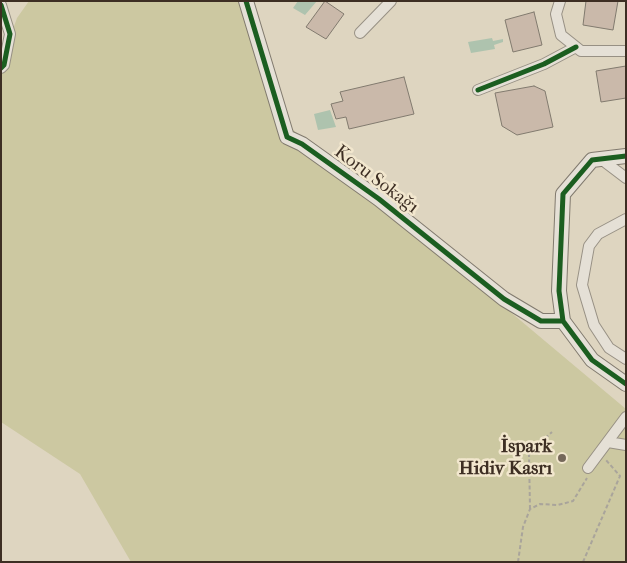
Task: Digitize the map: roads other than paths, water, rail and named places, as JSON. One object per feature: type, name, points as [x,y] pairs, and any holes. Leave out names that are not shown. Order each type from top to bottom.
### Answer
[{"type":"street","name":"Koru Sokağı","points":[[246,1],[287,137],[302,144],[379,200],[504,299],[541,321],[563,321]]},
{"type":"street","points":[[360,33],[391,1]]},
{"type":"street","points":[[560,1],[556,14],[561,35],[581,51],[626,51]]},
{"type":"street","points":[[1,5],[10,34],[4,64],[1,68]]},
{"type":"street","points":[[478,90],[544,64],[576,47]]},
{"type":"street","points":[[626,156],[592,160],[563,194],[558,291],[563,321],[592,360],[626,384]]},
{"type":"street","points":[[601,159],[626,178]]},
{"type":"street","points":[[626,219],[598,234],[589,246],[582,285],[594,325],[609,348],[626,359]]},
{"type":"street","points":[[588,468],[626,417]]},
{"type":"street","points":[[608,442],[626,445]]},
{"type":"place","name":"İspark Hidiv Kasrı","points":[[562,458]]}]
